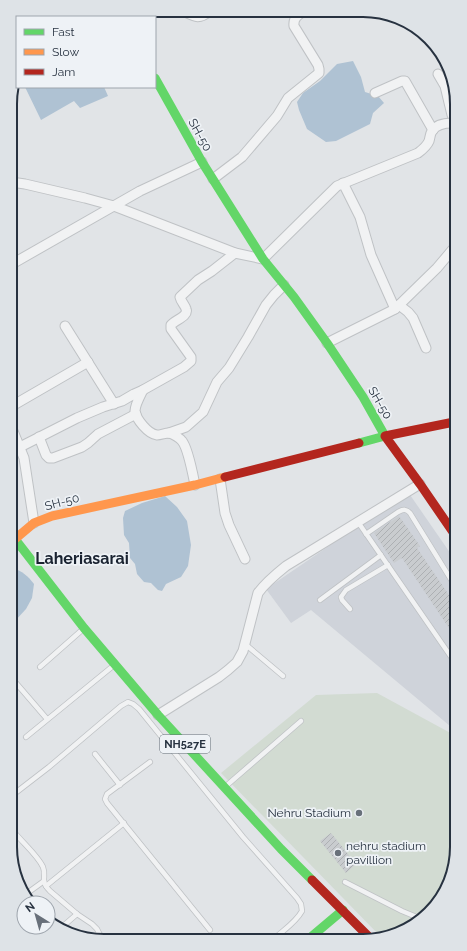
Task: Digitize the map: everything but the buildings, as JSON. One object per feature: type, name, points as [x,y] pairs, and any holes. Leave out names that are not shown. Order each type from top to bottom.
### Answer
[{"type":"main road","name":"SH-50","points":[[17,537],[34,523],[52,516],[220,479],[385,436],[363,397],[327,343],[294,297],[263,259],[202,162],[156,80]]},
{"type":"main road","points":[[450,423],[385,436],[450,528]]},
{"type":"main road","name":"NH527E","points":[[17,543],[114,665],[158,715],[281,849],[366,934]]},
{"type":"main road","points":[[315,934],[343,910]]},
{"type":"street","points":[[213,179],[242,157],[277,116],[288,98],[319,73],[318,65],[294,26],[294,20],[296,17]]},
{"type":"street","points":[[438,74],[445,86],[450,107]]},
{"type":"street","points":[[375,93],[405,81],[433,130]]},
{"type":"street","points":[[17,183],[114,206],[235,253],[263,259],[337,186],[418,153],[426,146],[431,132],[435,127],[450,122]]},
{"type":"street","points":[[17,261],[140,191],[202,162]]},
{"type":"street","points":[[343,183],[360,217],[371,255],[397,307],[408,312],[413,318],[426,348]]},
{"type":"street","points":[[20,447],[77,418],[122,401],[188,364],[191,361],[191,357],[171,328],[173,322],[186,315],[187,312],[180,300],[180,297],[198,280],[235,253]]},
{"type":"street","points":[[327,343],[397,307],[437,268],[450,253]]},
{"type":"street","points":[[142,390],[135,409],[136,414],[148,432],[156,435],[170,433],[186,427],[203,412],[217,382],[229,368],[266,305],[284,285]]},
{"type":"street","points":[[65,326],[114,404]]},
{"type":"street","points":[[17,403],[88,362]]},
{"type":"street","points":[[39,438],[46,455],[49,458],[53,458],[82,447],[98,434],[136,414]]},
{"type":"street","points":[[170,433],[182,440],[186,446],[195,485]]},
{"type":"street","points":[[17,440],[24,458],[34,523]]},
{"type":"street","points":[[220,479],[225,512],[229,525],[245,559]]},
{"type":"street","points":[[158,715],[228,670],[237,662],[243,651],[258,593],[271,578],[286,566],[420,484]]},
{"type":"lane","points":[[366,534],[398,512],[407,510],[450,578]]},
{"type":"lane","points":[[358,522],[450,655]]},
{"type":"lane","points":[[320,600],[381,555]]},
{"type":"lane","points":[[350,609],[342,600],[341,597],[343,593],[388,565]]},
{"type":"lane","points":[[40,667],[84,628]]},
{"type":"lane","points":[[245,644],[283,676]]},
{"type":"lane","points":[[26,737],[114,665]]},
{"type":"lane","points":[[17,683],[47,720]]},
{"type":"lane","points":[[17,792],[50,767],[121,706],[128,702],[133,704],[139,709],[243,837],[301,904],[302,911],[295,921],[280,934]]},
{"type":"lane","points":[[224,787],[301,721]]},
{"type":"lane","points":[[95,754],[120,785]]},
{"type":"lane","points":[[150,762],[107,794],[105,798],[107,803],[210,930]]},
{"type":"lane","points":[[46,886],[124,823]]},
{"type":"lane","points":[[17,835],[44,868],[44,881],[50,891],[77,914],[92,924],[99,934]]},
{"type":"lane","points":[[29,892],[44,881]]},
{"type":"lane","points":[[345,882],[415,916]]},
{"type":"lane","points":[[65,925],[77,914]]},
{"type":"shaded area","points":[[408,492],[450,553],[450,726],[311,610],[291,623],[266,589]]},
{"type":"shaded area","name":"Nehru Stadium","points":[[377,693],[450,733],[450,853],[447,870],[438,891],[429,904],[420,913],[402,925],[386,931],[377,933],[221,773],[316,695]]},
{"type":"water","points":[[353,61],[361,77],[365,92],[378,96],[384,103],[373,113],[370,124],[336,141],[326,142],[307,129],[297,102],[303,93],[320,81],[337,64]]},
{"type":"water","points":[[25,88],[104,88],[108,96],[80,108],[74,101],[41,120]]},
{"type":"water","points":[[165,496],[177,507],[187,521],[191,545],[188,566],[181,577],[166,584],[162,591],[158,590],[151,583],[144,582],[137,574],[135,564],[130,558],[129,543],[124,535],[123,518],[125,511],[142,503]]},
{"type":"water","points":[[17,570],[25,574],[34,584],[32,598],[26,609],[17,619]]},
{"type":"traffic: fast","points":[[156,80],[202,162],[263,259],[294,297],[327,343],[363,397],[385,436],[359,443]]},
{"type":"traffic: fast","points":[[17,542],[84,628],[158,715],[281,849],[312,880]]},
{"type":"traffic: fast","points":[[315,934],[343,910]]},
{"type":"traffic: slow","points":[[17,537],[34,523],[52,516],[195,485],[225,477]]},
{"type":"traffic: jam","points":[[450,423],[385,436],[450,528]]},
{"type":"traffic: jam","points":[[225,477],[359,443]]},
{"type":"traffic: jam","points":[[312,880],[366,934]]},
{"type":"place","name":"Nehru Stadium","points":[[359,813]]},
{"type":"place","name":"nehru stadium pavillion","points":[[338,853]]},
{"type":"district","name":"Laheriasarai","points":[[82,558]]}]
